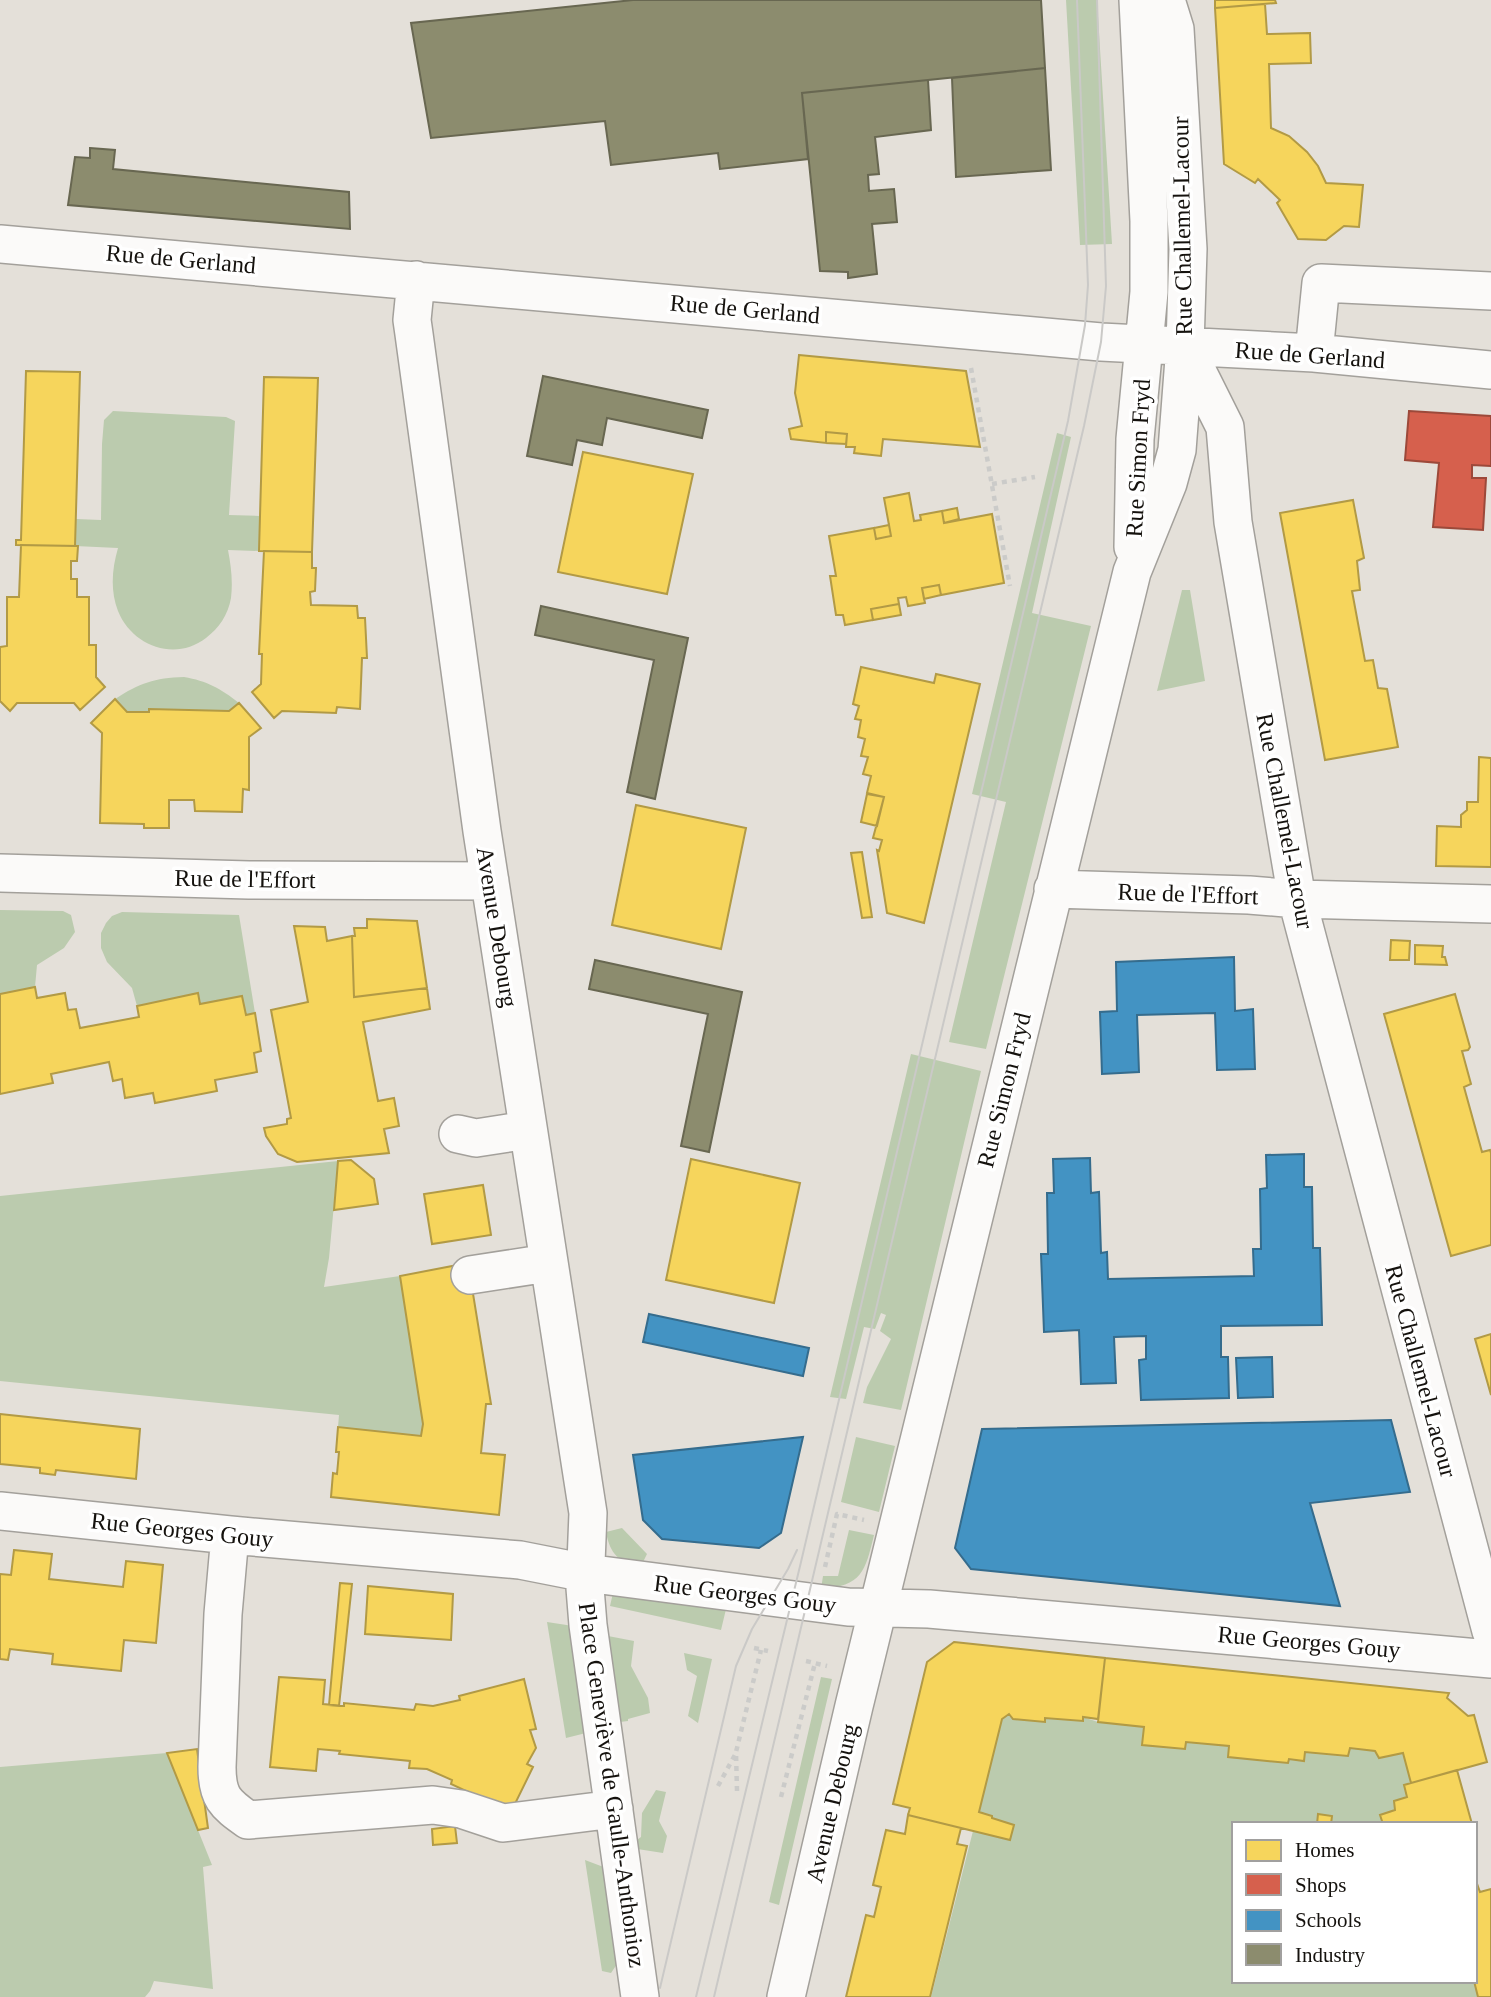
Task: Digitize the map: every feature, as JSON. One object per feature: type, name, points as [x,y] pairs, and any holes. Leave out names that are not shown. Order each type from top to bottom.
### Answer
[{"type":"street","name":"Rue Challemel-Lacour","points":[[1138,0],[1149,221],[1149,292],[1145,345]]},
{"type":"street","name":"Rue Challemel-Lacour","points":[[1166,0],[1175,29],[1187,236],[1185,346],[1225,428],[1233,522],[1297,899],[1491,1631]]},
{"type":"street","name":"Rue de Gerland","points":[[0,244],[1145,345],[1314,354],[1491,370]]},
{"type":"street","name":"Avenue Debourg","points":[[416,280],[412,320],[491,881],[588,1513],[586,1573]]},
{"type":"street","points":[[1314,354],[1321,283],[1491,290]]},
{"type":"street","name":"Rue Simon Fryd","points":[[1132,572],[1135,439],[1145,345]]},
{"type":"street","name":"Rue Simon Fryd","points":[[879,1609],[1132,572],[1168,482],[1177,450],[1185,346]]},
{"type":"street","name":"Rue de l'Effort","points":[[0,873],[249,880],[491,881]]},
{"type":"street","name":"Rue de l'Effort","points":[[1053,889],[1491,904]]},
{"type":"street","points":[[458,1134],[476,1138],[528,1130]]},
{"type":"street","points":[[470,1275],[548,1263]]},
{"type":"street","name":"Rue Georges Gouy","points":[[0,1511],[230,1535],[520,1560],[586,1573],[848,1607],[929,1609],[1491,1659]]},
{"type":"street","points":[[230,1535],[223,1614],[217,1767],[217,1778],[225,1804],[248,1820],[433,1805],[461,1809],[503,1823],[614,1808]]},
{"type":"street","name":"Place Geneviève de Gaulle-Anthonioz","points":[[586,1573],[589,1625],[640,1997]]},
{"type":"street","name":"Avenue Debourg","points":[[786,1997],[879,1609]]},
{"type":"path","points":[[971,368],[1010,586]]},
{"type":"path","points":[[992,484],[1035,477]]},
{"type":"path","points":[[825,1567],[837,1514],[876,1522]]},
{"type":"path","points":[[754,1648],[768,1651]]},
{"type":"path","points":[[718,1786],[736,1752],[761,1650]]},
{"type":"path","points":[[806,1661],[838,1669]]},
{"type":"path","points":[[781,1797],[815,1663]]},
{"type":"path","points":[[736,1752],[737,1791]]},
{"type":"green space","points":[[1066,0],[1097,0],[1112,244],[1080,245]]},
{"type":"green space","points":[[113,411],[226,417],[235,421],[229,515],[260,516],[259,551],[228,550],[232,586],[228,610],[215,630],[194,645],[181,649],[156,647],[133,633],[118,611],[114,595],[113,572],[118,548],[75,546],[76,519],[101,520],[104,420]]},
{"type":"green space","points":[[1057,433],[1071,437],[1032,613],[1091,626],[986,1049],[949,1042],[1006,802],[972,794]]},
{"type":"green space","points":[[1182,590],[1190,590],[1205,681],[1157,691]]},
{"type":"green space","points":[[184,677],[213,686],[239,703],[229,711],[149,709],[149,712],[127,712],[115,699],[148,682]]},
{"type":"green space","points":[[0,910],[63,911],[71,915],[75,932],[64,948],[37,965],[35,987],[0,994]]},
{"type":"green space","points":[[122,912],[239,915],[255,1013],[246,1015],[242,996],[200,1004],[198,994],[137,1006],[132,988],[107,962],[101,948],[101,933],[106,923],[112,916]]},
{"type":"green space","points":[[911,1054],[981,1071],[901,1410],[863,1403],[867,1387],[891,1339],[880,1331],[886,1315],[881,1313],[875,1329],[864,1327],[846,1399],[830,1397]]},
{"type":"green space","points":[[338,1161],[324,1287],[400,1276],[423,1424],[421,1436],[338,1427],[339,1415],[0,1381],[0,1196]]},
{"type":"green space","points":[[856,1437],[895,1446],[879,1512],[841,1502]]},
{"type":"green space","points":[[622,1528],[647,1554],[641,1566],[621,1560],[610,1546],[606,1532]]},
{"type":"green space","points":[[849,1530],[874,1535],[864,1568],[860,1575],[845,1584],[821,1589],[823,1576],[838,1576]]},
{"type":"green space","points":[[613,1593],[727,1605],[721,1630],[610,1606]]},
{"type":"green space","points":[[547,1622],[573,1626],[590,1732],[566,1738]]},
{"type":"green space","points":[[608,1636],[634,1641],[631,1666],[648,1698],[650,1713],[620,1722],[607,1650]]},
{"type":"green space","points":[[684,1653],[712,1659],[698,1723],[688,1716],[697,1676],[687,1670]]},
{"type":"green space","points":[[821,1677],[832,1679],[779,1905],[769,1902]]},
{"type":"green space","points":[[1009,1714],[1013,1719],[1045,1722],[1045,1718],[1082,1721],[1083,1717],[1098,1722],[1144,1727],[1142,1744],[1185,1749],[1186,1742],[1229,1746],[1228,1757],[1288,1763],[1289,1759],[1304,1760],[1305,1752],[1348,1756],[1350,1748],[1375,1751],[1379,1758],[1403,1753],[1411,1783],[1404,1785],[1407,1797],[1394,1801],[1395,1810],[1380,1815],[1382,1822],[1232,1822],[1232,1983],[1474,1983],[1478,1997],[931,1997],[973,1831],[1010,1840],[1014,1825],[979,1812],[1002,1719]]},
{"type":"green space","points":[[167,1753],[212,1865],[203,1867],[213,1989],[154,1981],[145,1997],[0,1997],[0,1767]]},
{"type":"green space","points":[[656,1790],[666,1792],[659,1821],[667,1836],[663,1853],[631,1848],[630,1845],[641,1837],[642,1813]]},
{"type":"green space","points":[[585,1860],[614,1871],[625,1952],[611,1973],[602,1971]]},
{"type":"building: Homes","points":[[1215,0],[1275,0],[1276,3],[1215,8]]},
{"type":"building: Homes","points":[[1265,4],[1267,34],[1310,33],[1311,63],[1269,64],[1271,128],[1289,136],[1307,152],[1326,183],[1363,185],[1359,227],[1344,226],[1326,240],[1298,239],[1277,203],[1280,200],[1258,179],[1255,183],[1224,164],[1215,8]]},
{"type":"building: Homes","points":[[799,355],[966,371],[980,447],[883,439],[881,456],[854,453],[855,447],[846,447],[847,434],[826,432],[826,443],[791,439],[789,429],[802,426],[795,393]]},
{"type":"building: Homes","points":[[26,371],[80,372],[75,546],[16,545],[16,540],[21,540]]},
{"type":"building: Homes","points":[[264,377],[318,378],[312,552],[259,551]]},
{"type":"building: Homes","points":[[826,432],[847,434],[846,444],[826,443]]},
{"type":"building: Homes","points":[[583,452],[693,474],[667,594],[558,572]]},
{"type":"building: Homes","points":[[909,493],[914,521],[921,520],[920,515],[942,511],[944,523],[992,514],[1004,583],[941,595],[939,585],[922,588],[925,603],[908,606],[906,597],[898,598],[899,604],[871,609],[873,620],[845,625],[843,615],[836,615],[830,576],[836,576],[829,536],[874,528],[876,539],[891,536],[884,498]]},
{"type":"building: Homes","points":[[1353,500],[1364,558],[1357,561],[1360,590],[1352,591],[1365,661],[1373,660],[1378,688],[1387,689],[1398,747],[1325,760],[1280,513]]},
{"type":"building: Homes","points":[[957,508],[959,519],[944,523],[942,511]]},
{"type":"building: Homes","points":[[889,525],[891,536],[876,539],[874,528]]},
{"type":"building: Homes","points":[[21,545],[78,546],[77,561],[71,561],[71,579],[77,579],[77,597],[89,597],[89,645],[96,645],[96,677],[105,687],[80,710],[74,703],[17,703],[10,711],[0,701],[0,647],[7,646],[7,597],[19,597]]},
{"type":"building: Homes","points":[[264,551],[312,552],[312,568],[316,568],[315,591],[310,592],[311,605],[357,606],[358,618],[365,618],[367,658],[362,658],[360,709],[337,707],[336,713],[282,711],[274,718],[252,692],[261,684],[262,654],[259,654]]},
{"type":"building: Homes","points":[[939,585],[941,595],[924,599],[922,588]]},
{"type":"building: Homes","points":[[899,604],[901,615],[873,620],[871,609]]},
{"type":"building: Homes","points":[[861,667],[934,683],[936,674],[980,684],[924,923],[887,913],[877,850],[879,851],[882,840],[873,838],[884,797],[867,793],[871,776],[863,774],[868,757],[861,756],[865,739],[858,737],[861,720],[855,719],[859,706],[853,704]]},
{"type":"building: Homes","points":[[115,699],[127,712],[149,712],[149,709],[229,711],[239,703],[261,728],[249,737],[249,790],[243,789],[242,812],[195,811],[194,800],[169,800],[169,828],[144,828],[144,824],[100,823],[102,733],[91,723]]},
{"type":"building: Homes","points":[[1479,757],[1491,758],[1491,867],[1436,866],[1437,826],[1461,827],[1461,815],[1467,810],[1467,802],[1478,802]]},
{"type":"building: Homes","points":[[867,794],[884,797],[877,826],[861,822]]},
{"type":"building: Homes","points":[[636,805],[746,828],[721,949],[612,925]]},
{"type":"building: Homes","points":[[862,852],[872,917],[862,918],[851,853]]},
{"type":"building: Homes","points":[[367,919],[417,921],[427,988],[354,997],[352,936],[355,936],[354,928],[367,928]]},
{"type":"building: Homes","points":[[294,926],[325,927],[327,941],[352,936],[354,997],[427,988],[430,1009],[363,1022],[378,1101],[394,1098],[399,1126],[384,1129],[389,1153],[297,1162],[278,1154],[266,1136],[264,1128],[287,1124],[287,1119],[291,1118],[271,1010],[308,1002]]},
{"type":"building: Homes","points":[[1391,940],[1410,941],[1409,960],[1390,960]]},
{"type":"building: Homes","points":[[1415,945],[1443,946],[1442,957],[1445,957],[1447,965],[1415,964]]},
{"type":"building: Homes","points":[[35,987],[37,998],[65,993],[68,1010],[76,1009],[80,1028],[139,1017],[137,1006],[198,993],[200,1004],[242,996],[246,1015],[255,1013],[261,1051],[254,1053],[257,1072],[215,1080],[217,1091],[155,1103],[153,1093],[125,1098],[122,1079],[113,1081],[109,1062],[51,1074],[53,1083],[0,1094],[0,994]]},
{"type":"building: Homes","points":[[1455,994],[1470,1047],[1462,1051],[1471,1084],[1464,1087],[1482,1152],[1490,1150],[1491,1153],[1491,1245],[1451,1256],[1384,1014]]},
{"type":"building: Homes","points":[[691,1159],[800,1183],[774,1303],[666,1280]]},
{"type":"building: Homes","points":[[351,1160],[374,1179],[378,1204],[334,1210],[338,1161]]},
{"type":"building: Homes","points":[[483,1185],[491,1235],[432,1244],[424,1194]]},
{"type":"building: Homes","points":[[468,1263],[491,1404],[486,1404],[481,1453],[505,1455],[499,1515],[331,1497],[333,1473],[337,1474],[338,1427],[421,1436],[423,1424],[400,1276]]},
{"type":"building: Homes","points":[[1491,1334],[1491,1395],[1475,1339]]},
{"type":"building: Homes","points":[[0,1414],[140,1429],[136,1479],[56,1470],[55,1475],[40,1473],[40,1468],[0,1464]]},
{"type":"building: Homes","points":[[14,1550],[52,1554],[49,1579],[123,1587],[126,1561],[163,1565],[156,1643],[124,1640],[121,1671],[52,1664],[53,1654],[10,1649],[8,1660],[0,1659],[0,1574],[11,1575]]},
{"type":"building: Homes","points":[[340,1583],[352,1584],[339,1706],[329,1705]]},
{"type":"building: Homes","points":[[368,1586],[453,1594],[451,1640],[365,1634]]},
{"type":"building: Homes","points":[[954,1642],[1105,1658],[1098,1719],[1083,1717],[1083,1721],[1045,1718],[1045,1722],[1013,1719],[1009,1714],[1002,1719],[979,1812],[1014,1825],[1010,1840],[908,1815],[910,1808],[893,1804],[927,1662]]},
{"type":"building: Homes","points":[[1105,1658],[1449,1693],[1447,1698],[1468,1716],[1474,1715],[1487,1762],[1411,1783],[1403,1753],[1379,1758],[1375,1751],[1350,1748],[1348,1756],[1305,1752],[1304,1761],[1289,1759],[1288,1763],[1228,1757],[1229,1746],[1186,1742],[1185,1749],[1142,1745],[1144,1727],[1098,1722]]},
{"type":"building: Homes","points":[[279,1677],[325,1680],[323,1704],[344,1706],[344,1703],[414,1710],[416,1704],[433,1706],[460,1700],[459,1696],[524,1679],[536,1729],[530,1730],[536,1748],[527,1764],[533,1767],[511,1812],[451,1784],[452,1780],[427,1769],[409,1768],[410,1761],[339,1754],[340,1751],[318,1749],[316,1771],[270,1767]]},
{"type":"building: Homes","points":[[197,1749],[208,1828],[198,1830],[167,1753]]},
{"type":"building: Homes","points":[[1457,1770],[1471,1822],[1382,1822],[1380,1815],[1395,1810],[1394,1801],[1407,1797],[1404,1785]]},
{"type":"building: Homes","points":[[1318,1814],[1332,1816],[1331,1822],[1317,1822]]},
{"type":"building: Homes","points":[[908,1815],[961,1828],[957,1844],[967,1846],[930,1997],[846,1997],[866,1915],[874,1917],[881,1887],[873,1885],[886,1830],[905,1834]]},
{"type":"building: Homes","points":[[455,1826],[457,1843],[433,1845],[432,1829]]},
{"type":"building: Homes","points":[[1477,1884],[1480,1892],[1491,1889],[1491,1997],[1478,1997],[1474,1983],[1477,1983]]},
{"type":"building: Shops","points":[[1409,411],[1491,416],[1491,466],[1472,465],[1472,478],[1486,478],[1483,530],[1433,527],[1439,463],[1405,460]]},
{"type":"building: Schools","points":[[1234,957],[1235,1011],[1253,1009],[1255,1069],[1217,1070],[1215,1013],[1137,1015],[1139,1072],[1102,1074],[1100,1012],[1117,1011],[1116,962]]},
{"type":"building: Schools","points":[[1304,1154],[1304,1187],[1312,1187],[1313,1248],[1320,1248],[1322,1325],[1221,1326],[1221,1357],[1228,1357],[1229,1398],[1141,1400],[1139,1360],[1146,1359],[1146,1336],[1114,1337],[1116,1383],[1081,1384],[1079,1330],[1044,1332],[1041,1254],[1048,1254],[1047,1193],[1054,1193],[1053,1159],[1090,1158],[1091,1193],[1099,1192],[1101,1253],[1107,1252],[1108,1279],[1254,1276],[1253,1249],[1261,1249],[1260,1189],[1267,1188],[1266,1155]]},
{"type":"building: Schools","points":[[649,1314],[809,1348],[803,1376],[643,1342]]},
{"type":"building: Schools","points":[[1272,1357],[1273,1397],[1238,1398],[1236,1358]]},
{"type":"building: Schools","points":[[1391,1420],[1410,1492],[1310,1503],[1340,1606],[971,1569],[955,1548],[982,1429]]},
{"type":"building: Schools","points":[[803,1437],[781,1533],[759,1548],[662,1539],[643,1520],[633,1455]]},
{"type":"building: Industry","points":[[633,0],[1041,0],[1045,68],[802,93],[808,159],[720,169],[718,153],[611,165],[605,121],[431,138],[411,23]]},
{"type":"building: Industry","points":[[1045,68],[1051,170],[956,177],[952,78]]},
{"type":"building: Industry","points":[[928,80],[931,130],[875,137],[879,174],[868,175],[869,191],[894,189],[897,222],[872,224],[877,274],[848,278],[848,272],[820,271],[802,93]]},
{"type":"building: Industry","points":[[90,148],[115,150],[113,169],[349,192],[350,229],[68,205],[75,157],[90,158]]},
{"type":"building: Industry","points":[[543,376],[708,410],[702,438],[607,418],[602,445],[577,440],[572,465],[527,456]]},
{"type":"building: Industry","points":[[541,606],[688,638],[655,799],[627,792],[654,660],[535,635]]},
{"type":"building: Industry","points":[[595,960],[742,992],[709,1152],[681,1146],[708,1014],[589,989]]},
{"type":"tram line","points":[[696,1997],[801,1562],[1068,421],[1085,325],[1088,285],[1077,0]]},
{"type":"tram line","points":[[714,1997],[1084,426],[1101,342],[1106,286],[1097,0]]},
{"type":"tram line","points":[[660,1988],[736,1666],[752,1629],[797,1550]]}]
